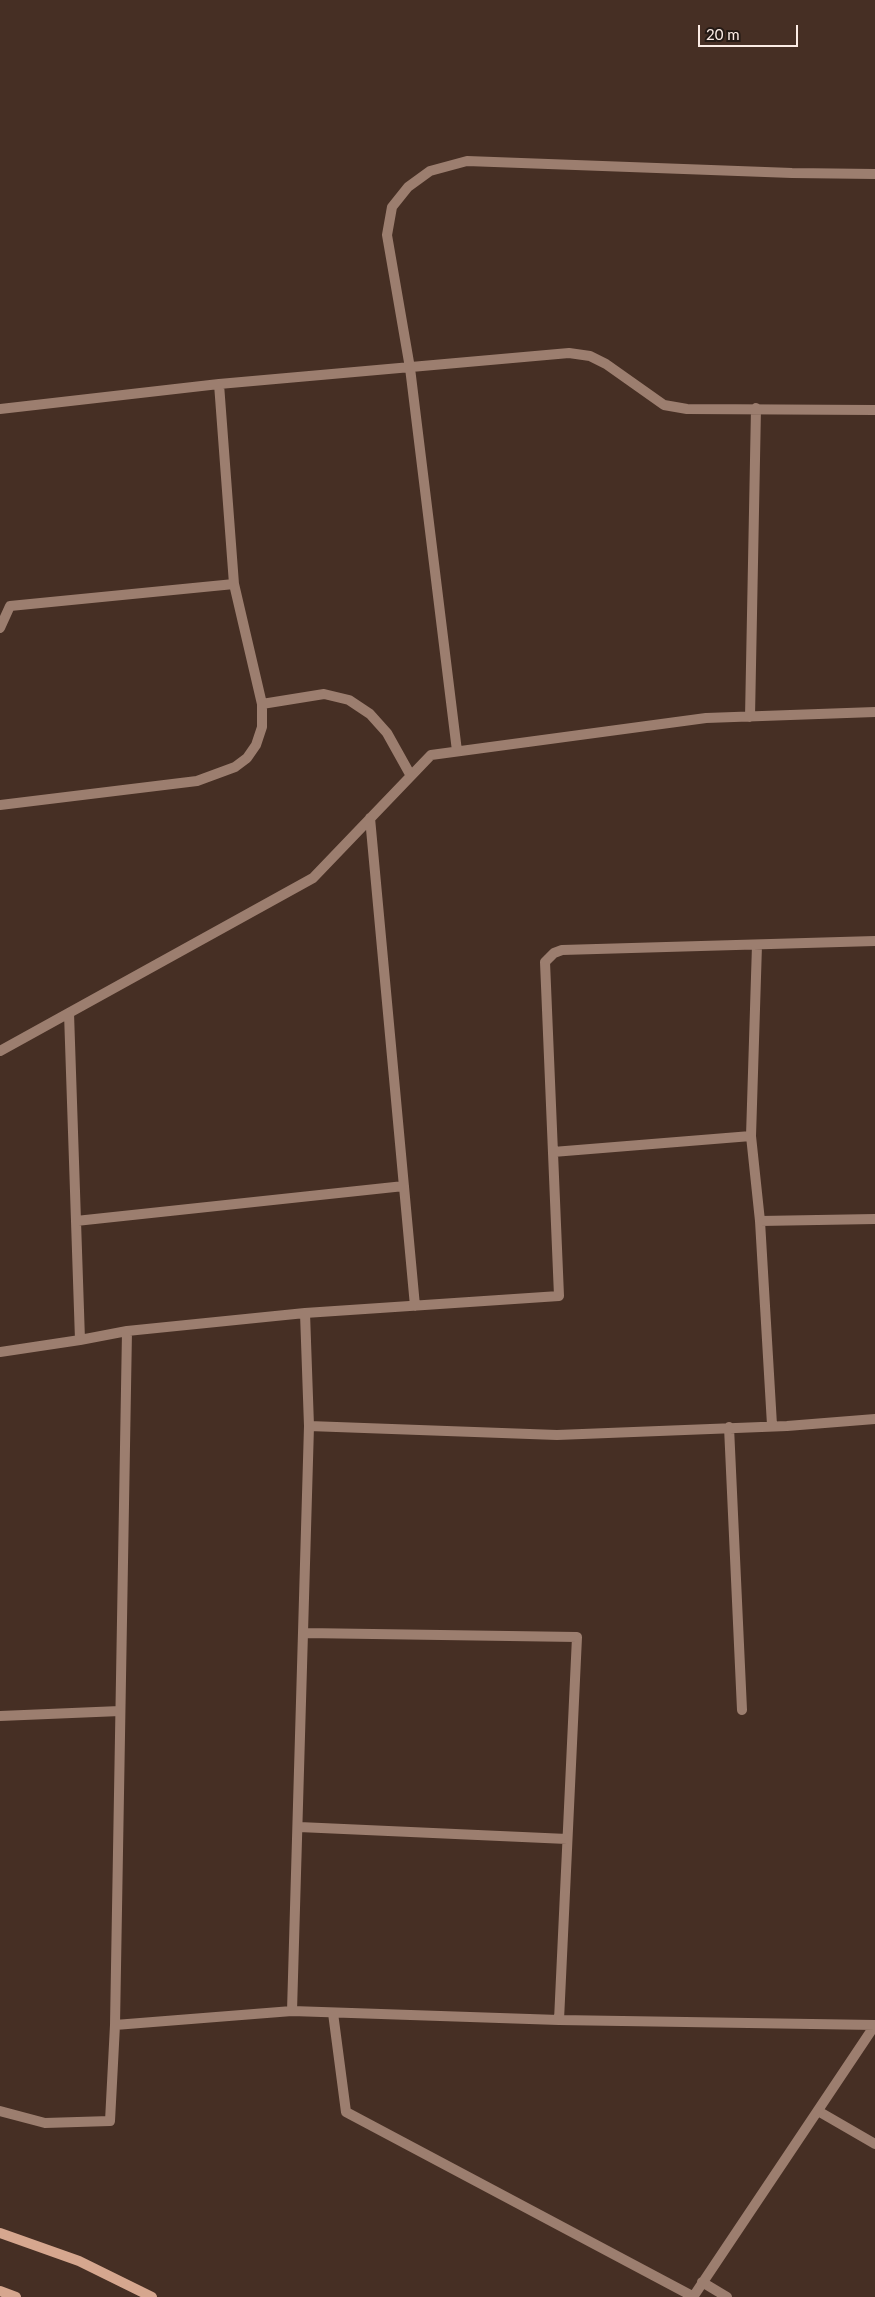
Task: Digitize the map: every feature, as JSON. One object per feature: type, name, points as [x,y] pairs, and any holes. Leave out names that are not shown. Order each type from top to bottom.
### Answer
[{"type":"main road","points":[[0,2233],[79,2261],[152,2297]]},
{"type":"main road","points":[[0,2291],[16,2297]]},
{"type":"street","points":[[457,752],[410,368],[387,235],[392,207],[408,187],[430,171],[466,161],[792,173],[875,174]]},
{"type":"street","points":[[0,409],[219,384],[576,354],[590,356],[606,364],[664,405],[687,409],[875,410]]},
{"type":"street","points":[[0,805],[197,781],[235,767],[247,758],[256,745],[262,727],[262,704],[234,584],[219,384]]},
{"type":"street","points":[[750,717],[756,408]]},
{"type":"street","points":[[0,628],[10,606],[234,584]]},
{"type":"street","points":[[262,704],[324,694],[349,700],[370,714],[388,733],[411,776]]},
{"type":"street","points":[[0,1051],[312,878],[431,755],[706,718],[875,712]]},
{"type":"street","points":[[370,818],[414,1306]]},
{"type":"street","points":[[0,1352],[127,1331],[305,1313],[560,1296],[545,962],[548,957],[562,950],[875,942]]},
{"type":"street","points":[[757,944],[751,1136],[760,1221],[772,1425]]},
{"type":"street","points":[[69,1013],[80,1340]]},
{"type":"street","points":[[553,1152],[751,1136]]},
{"type":"street","points":[[76,1221],[404,1186]]},
{"type":"street","points":[[760,1221],[875,1219]]},
{"type":"street","points":[[292,2011],[305,1633],[309,1426],[305,1313]]},
{"type":"street","points":[[0,2112],[44,2123],[110,2121],[115,2024],[127,1331]]},
{"type":"street","points":[[309,1426],[557,1435],[772,1425],[787,1426],[875,1419]]},
{"type":"street","points":[[729,1427],[742,1710]]},
{"type":"street","points":[[305,1633],[577,1637],[559,2020]]},
{"type":"street","points":[[0,1716],[120,1711]]},
{"type":"street","points":[[299,1827],[567,1839]]},
{"type":"street","points":[[115,2024],[292,2011],[559,2020],[875,2025]]},
{"type":"street","points":[[333,2013],[346,2112],[694,2297],[702,2282],[875,2025]]},
{"type":"street","points":[[818,2111],[875,2144]]},
{"type":"street","points":[[702,2282],[727,2297]]}]
